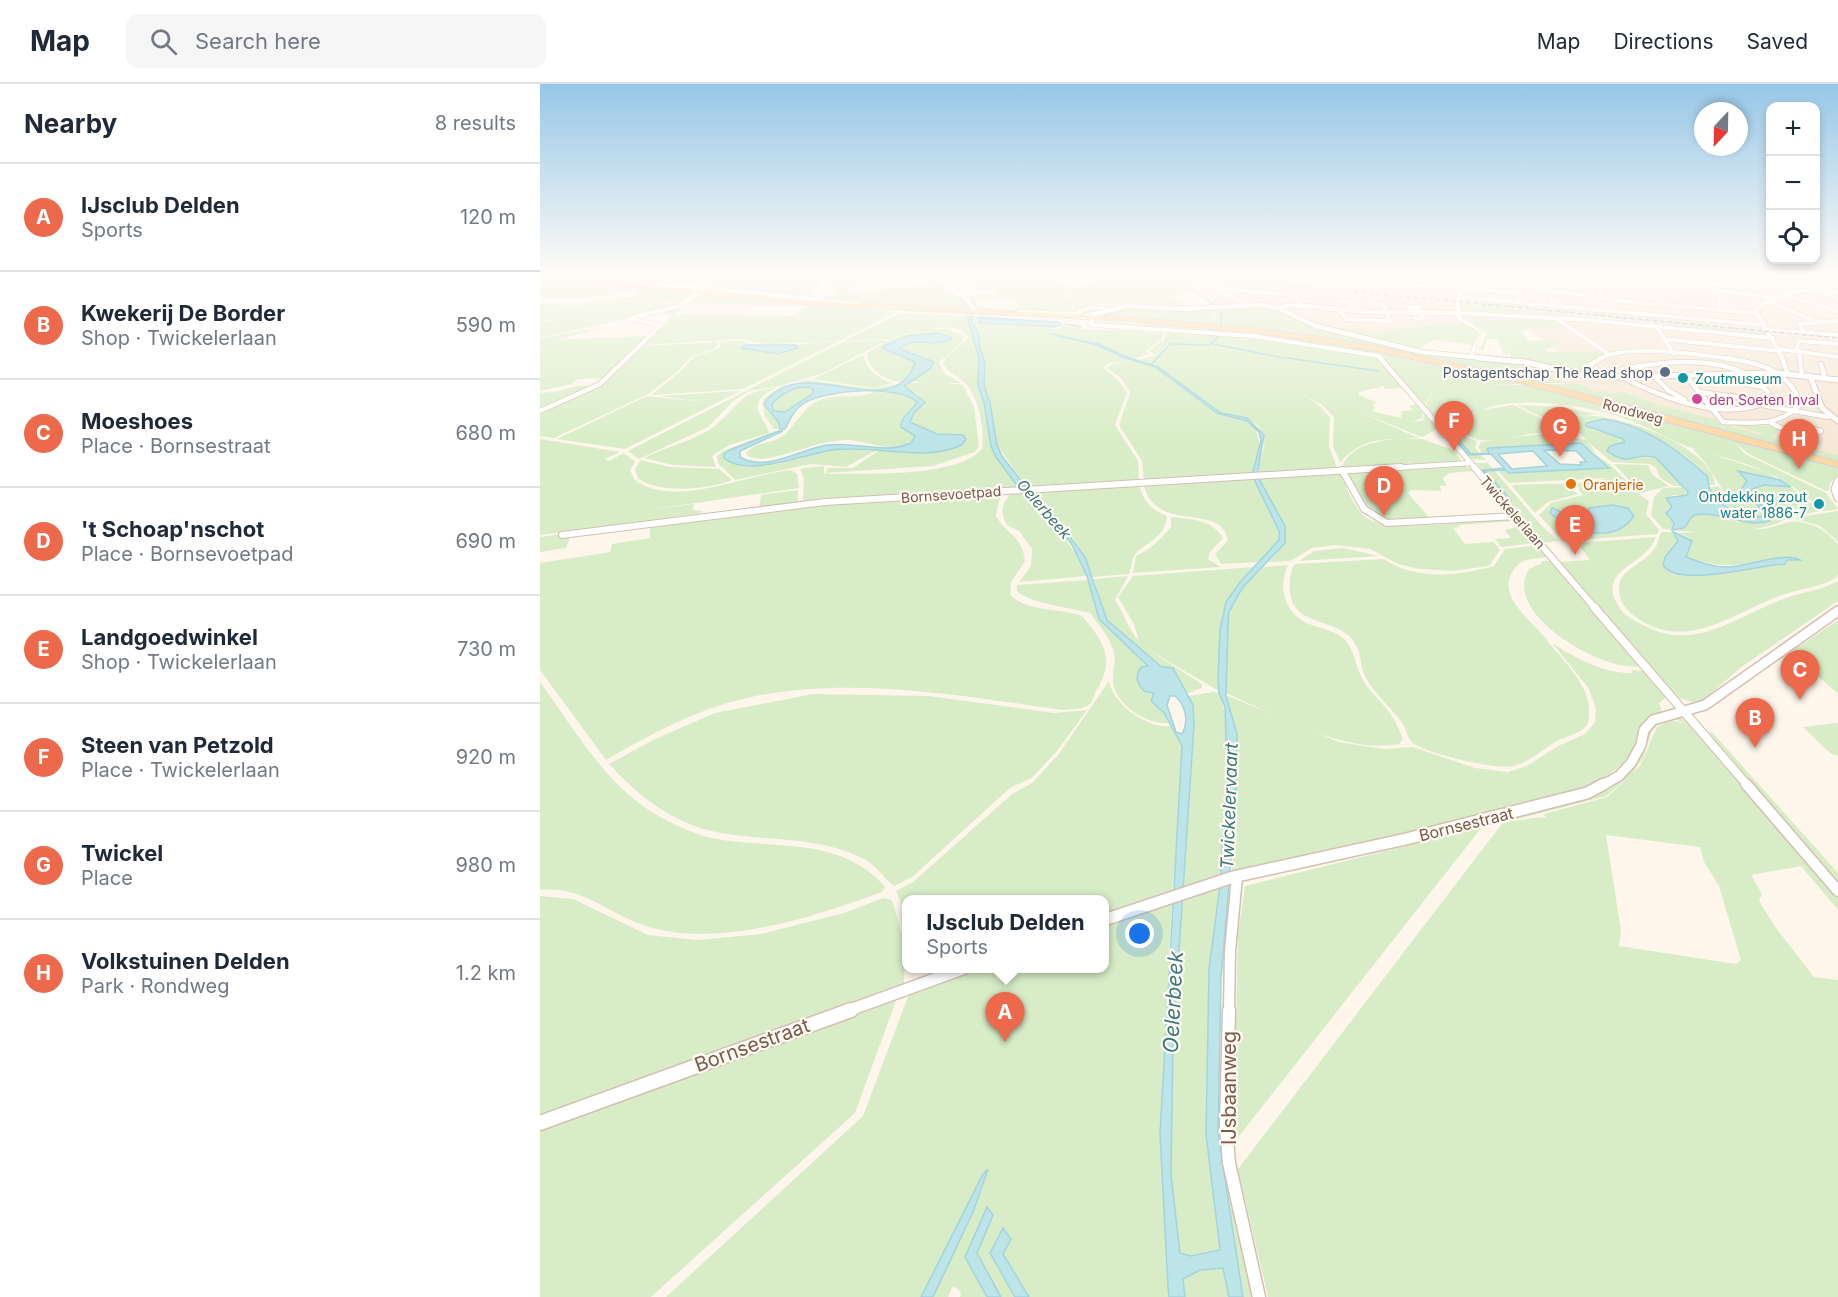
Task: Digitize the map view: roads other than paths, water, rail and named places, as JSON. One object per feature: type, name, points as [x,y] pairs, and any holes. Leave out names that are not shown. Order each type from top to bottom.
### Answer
[{"type":"main road","points":[[1219,329],[1277,334]]},
{"type":"main road","name":"Rondweg","points":[[1229,329],[1392,352],[1467,368],[1838,464]]},
{"type":"street","points":[[540,411],[600,384],[657,329]]},
{"type":"street","name":"Twickelerlaan","points":[[1146,329],[1253,336],[1379,356],[1838,891]]},
{"type":"street","points":[[1327,329],[1424,352],[1525,362],[1594,377],[1777,373],[1838,380]]},
{"type":"street","points":[[1571,329],[1607,353],[1674,354],[1697,355],[1766,366],[1795,388],[1801,404],[1782,420],[1771,423],[1723,422],[1680,364],[1668,354]]},
{"type":"street","points":[[1657,329],[1674,354]]},
{"type":"street","points":[[1681,329],[1773,338]]},
{"type":"street","points":[[1802,329],[1805,333]]},
{"type":"street","points":[[1767,330],[1838,335]]},
{"type":"street","points":[[1767,330],[1780,350],[1788,374]]},
{"type":"street","points":[[1662,339],[1836,356]]},
{"type":"street","points":[[1802,375],[1797,351],[1799,341],[1838,344]]},
{"type":"street","points":[[1471,357],[1475,346]]},
{"type":"street","points":[[1594,377],[1591,364],[1607,353]]},
{"type":"street","points":[[1832,365],[1831,360],[1836,356]]},
{"type":"street","points":[[1746,374],[1735,368],[1680,364],[1639,366],[1619,370],[1624,377],[1648,391],[1672,400],[1740,410],[1763,405]]},
{"type":"street","points":[[1821,364],[1825,378]]},
{"type":"street","points":[[1639,366],[1667,389],[1692,403]]},
{"type":"street","points":[[1736,374],[1745,384],[1764,387]]},
{"type":"street","points":[[1810,376],[1817,399],[1828,417]]},
{"type":"street","points":[[1756,380],[1768,392],[1763,405]]},
{"type":"street","points":[[1648,391],[1667,389]]},
{"type":"street","points":[[1699,392],[1828,417],[1838,421]]},
{"type":"street","points":[[1730,402],[1763,405]]},
{"type":"street","points":[[1771,423],[1792,432],[1811,435],[1821,431],[1810,428],[1804,432],[1792,432]]},
{"type":"street","name":"Bornsevoetpad","points":[[562,535],[825,502],[1471,463]]},
{"type":"street","points":[[1342,470],[1363,511],[1372,519],[1387,523],[1516,516]]},
{"type":"street","points":[[1838,482],[1835,487],[1838,498]]},
{"type":"street","name":"Bornsestraat","points":[[1109,918],[1219,881],[1406,839],[1587,793],[1619,776],[1631,763],[1641,745],[1644,730],[1653,720],[1705,705],[1838,611]]},
{"type":"street","name":"IJsbaanweg","points":[[1235,877],[1230,951],[1226,1127],[1229,1163],[1259,1297]]},
{"type":"street","name":"Bornsestraat","points":[[540,1122],[954,973]]},
{"type":"water","points":[[971,329],[976,329],[978,333],[980,350],[985,362],[984,385],[990,403],[997,445],[1002,456],[1029,491],[1051,511],[1085,557],[1107,620],[1162,667],[1173,668],[1193,705],[1194,725],[1173,1042],[1171,1175],[1180,1253],[1191,1256],[1220,1250],[1206,1134],[1209,969],[1220,885],[1227,771],[1225,707],[1219,693],[1218,679],[1220,629],[1226,602],[1241,581],[1279,540],[1279,531],[1252,475],[1261,441],[1259,432],[1247,421],[1217,413],[1155,367],[1122,357],[1097,345],[1050,334],[1099,344],[1124,356],[1158,367],[1221,413],[1247,418],[1264,435],[1257,475],[1285,526],[1285,543],[1243,587],[1229,612],[1226,696],[1237,734],[1236,800],[1221,979],[1218,1133],[1243,1297],[1229,1297],[1223,1268],[1200,1270],[1183,1279],[1185,1297],[1169,1297],[1160,1134],[1182,746],[1164,713],[1151,701],[1154,693],[1144,691],[1138,682],[1137,677],[1141,667],[1148,666],[1099,619],[1087,576],[1071,543],[1039,506],[1021,491],[996,457],[991,446],[984,403],[978,385],[979,358]],"holes":[[[1170,696],[1175,696],[1182,704],[1185,714],[1182,734],[1176,732],[1167,705]]]},
{"type":"water","points":[[938,333],[952,338],[940,343],[912,343],[900,349],[934,362],[930,369],[904,386],[925,402],[914,413],[910,422],[937,434],[963,435],[966,439],[962,445],[931,453],[864,449],[832,450],[776,463],[747,466],[734,464],[724,458],[724,454],[730,450],[779,431],[783,431],[740,451],[740,457],[761,462],[827,445],[891,448],[911,443],[915,436],[901,427],[905,416],[917,402],[908,396],[879,391],[862,391],[815,398],[798,408],[785,429],[780,429],[779,423],[764,404],[780,389],[800,383],[868,390],[888,389],[904,381],[915,362],[882,348],[907,336]],"holes":[[[809,387],[814,390],[812,394],[785,412],[773,411],[772,404],[783,394],[796,388]]]},
{"type":"water","points":[[746,345],[796,345],[798,348],[778,354],[741,348]]},
{"type":"water","points":[[1604,419],[1633,427],[1660,440],[1707,476],[1709,487],[1719,501],[1733,511],[1757,517],[1764,516],[1765,512],[1757,505],[1762,505],[1773,514],[1770,521],[1749,522],[1698,514],[1691,518],[1684,528],[1672,530],[1674,523],[1666,513],[1672,507],[1666,498],[1687,495],[1688,492],[1655,457],[1641,456],[1627,459],[1607,451],[1610,446],[1625,442],[1623,439],[1586,426],[1586,423]]},
{"type":"water","points":[[1449,433],[1453,433],[1471,454],[1489,453],[1487,449],[1489,448],[1581,443],[1609,468],[1509,473],[1505,470],[1485,471],[1511,500],[1507,500],[1482,470],[1504,468],[1491,454],[1469,455]],"holes":[[[1544,450],[1576,451],[1587,462],[1580,462],[1582,465],[1560,464]],[[1533,451],[1547,466],[1512,469],[1498,454]]]},
{"type":"water","points":[[1738,471],[1780,480],[1791,487],[1764,485],[1752,489],[1750,495],[1761,504],[1758,504],[1739,492],[1747,481]]},
{"type":"water","points":[[1612,505],[1628,508],[1634,516],[1626,525],[1605,533],[1581,531],[1550,513],[1552,508],[1583,524],[1589,508]]},
{"type":"water","points":[[1673,532],[1692,541],[1686,557],[1711,565],[1735,566],[1785,557],[1800,560],[1787,560],[1785,564],[1720,574],[1685,575],[1672,572],[1663,565],[1665,557],[1678,541]]},
{"type":"water","points":[[988,1169],[973,1212],[933,1297],[921,1297],[983,1174]]},
{"type":"water","points":[[987,1207],[993,1215],[977,1253],[1001,1297],[987,1297],[965,1257]]},
{"type":"water","points":[[1003,1228],[1011,1239],[1003,1254],[1029,1297],[1015,1297],[990,1253]]},
{"type":"waterway","points":[[1151,365],[1170,344],[1210,345],[1219,335]]},
{"type":"waterway","points":[[1213,344],[1284,358]]},
{"type":"waterway","points":[[1287,358],[1378,371]]},
{"type":"railway","points":[[1739,329],[1838,338]]},
{"type":"place","name":"Postagentschap The Read shop","points":[[1665,372]]},
{"type":"place","name":"Zoutmuseum","points":[[1683,378]]},
{"type":"place","name":"den Soeten Inval","points":[[1697,399]]},
{"type":"place","name":"Steen van Petzold","points":[[1454,451]]},
{"type":"place","name":"Twickel","points":[[1560,457]]},
{"type":"place","name":"Volkstuinen Delden","points":[[1799,469]]},
{"type":"place","name":"Oranjerie","points":[[1571,484]]},
{"type":"place","name":"Ontdekking zout water 1886-7","points":[[1819,504]]},
{"type":"place","name":"'t Schoap'nschot","points":[[1384,516]]},
{"type":"place","name":"Landgoedwinkel","points":[[1575,555]]},
{"type":"place","name":"Moeshoes","points":[[1800,700]]},
{"type":"place","name":"Kwekerij De Border","points":[[1755,748]]},
{"type":"place","name":"IJsclub Delden","points":[[1005,1042]]},
{"type":"water label","name":"Oelerbeek","points":[[1044,509]]},
{"type":"water label","name":"Twickelervaart","points":[[1229,806]]},
{"type":"water label","name":"Oelerbeek","points":[[1173,1002]]}]
